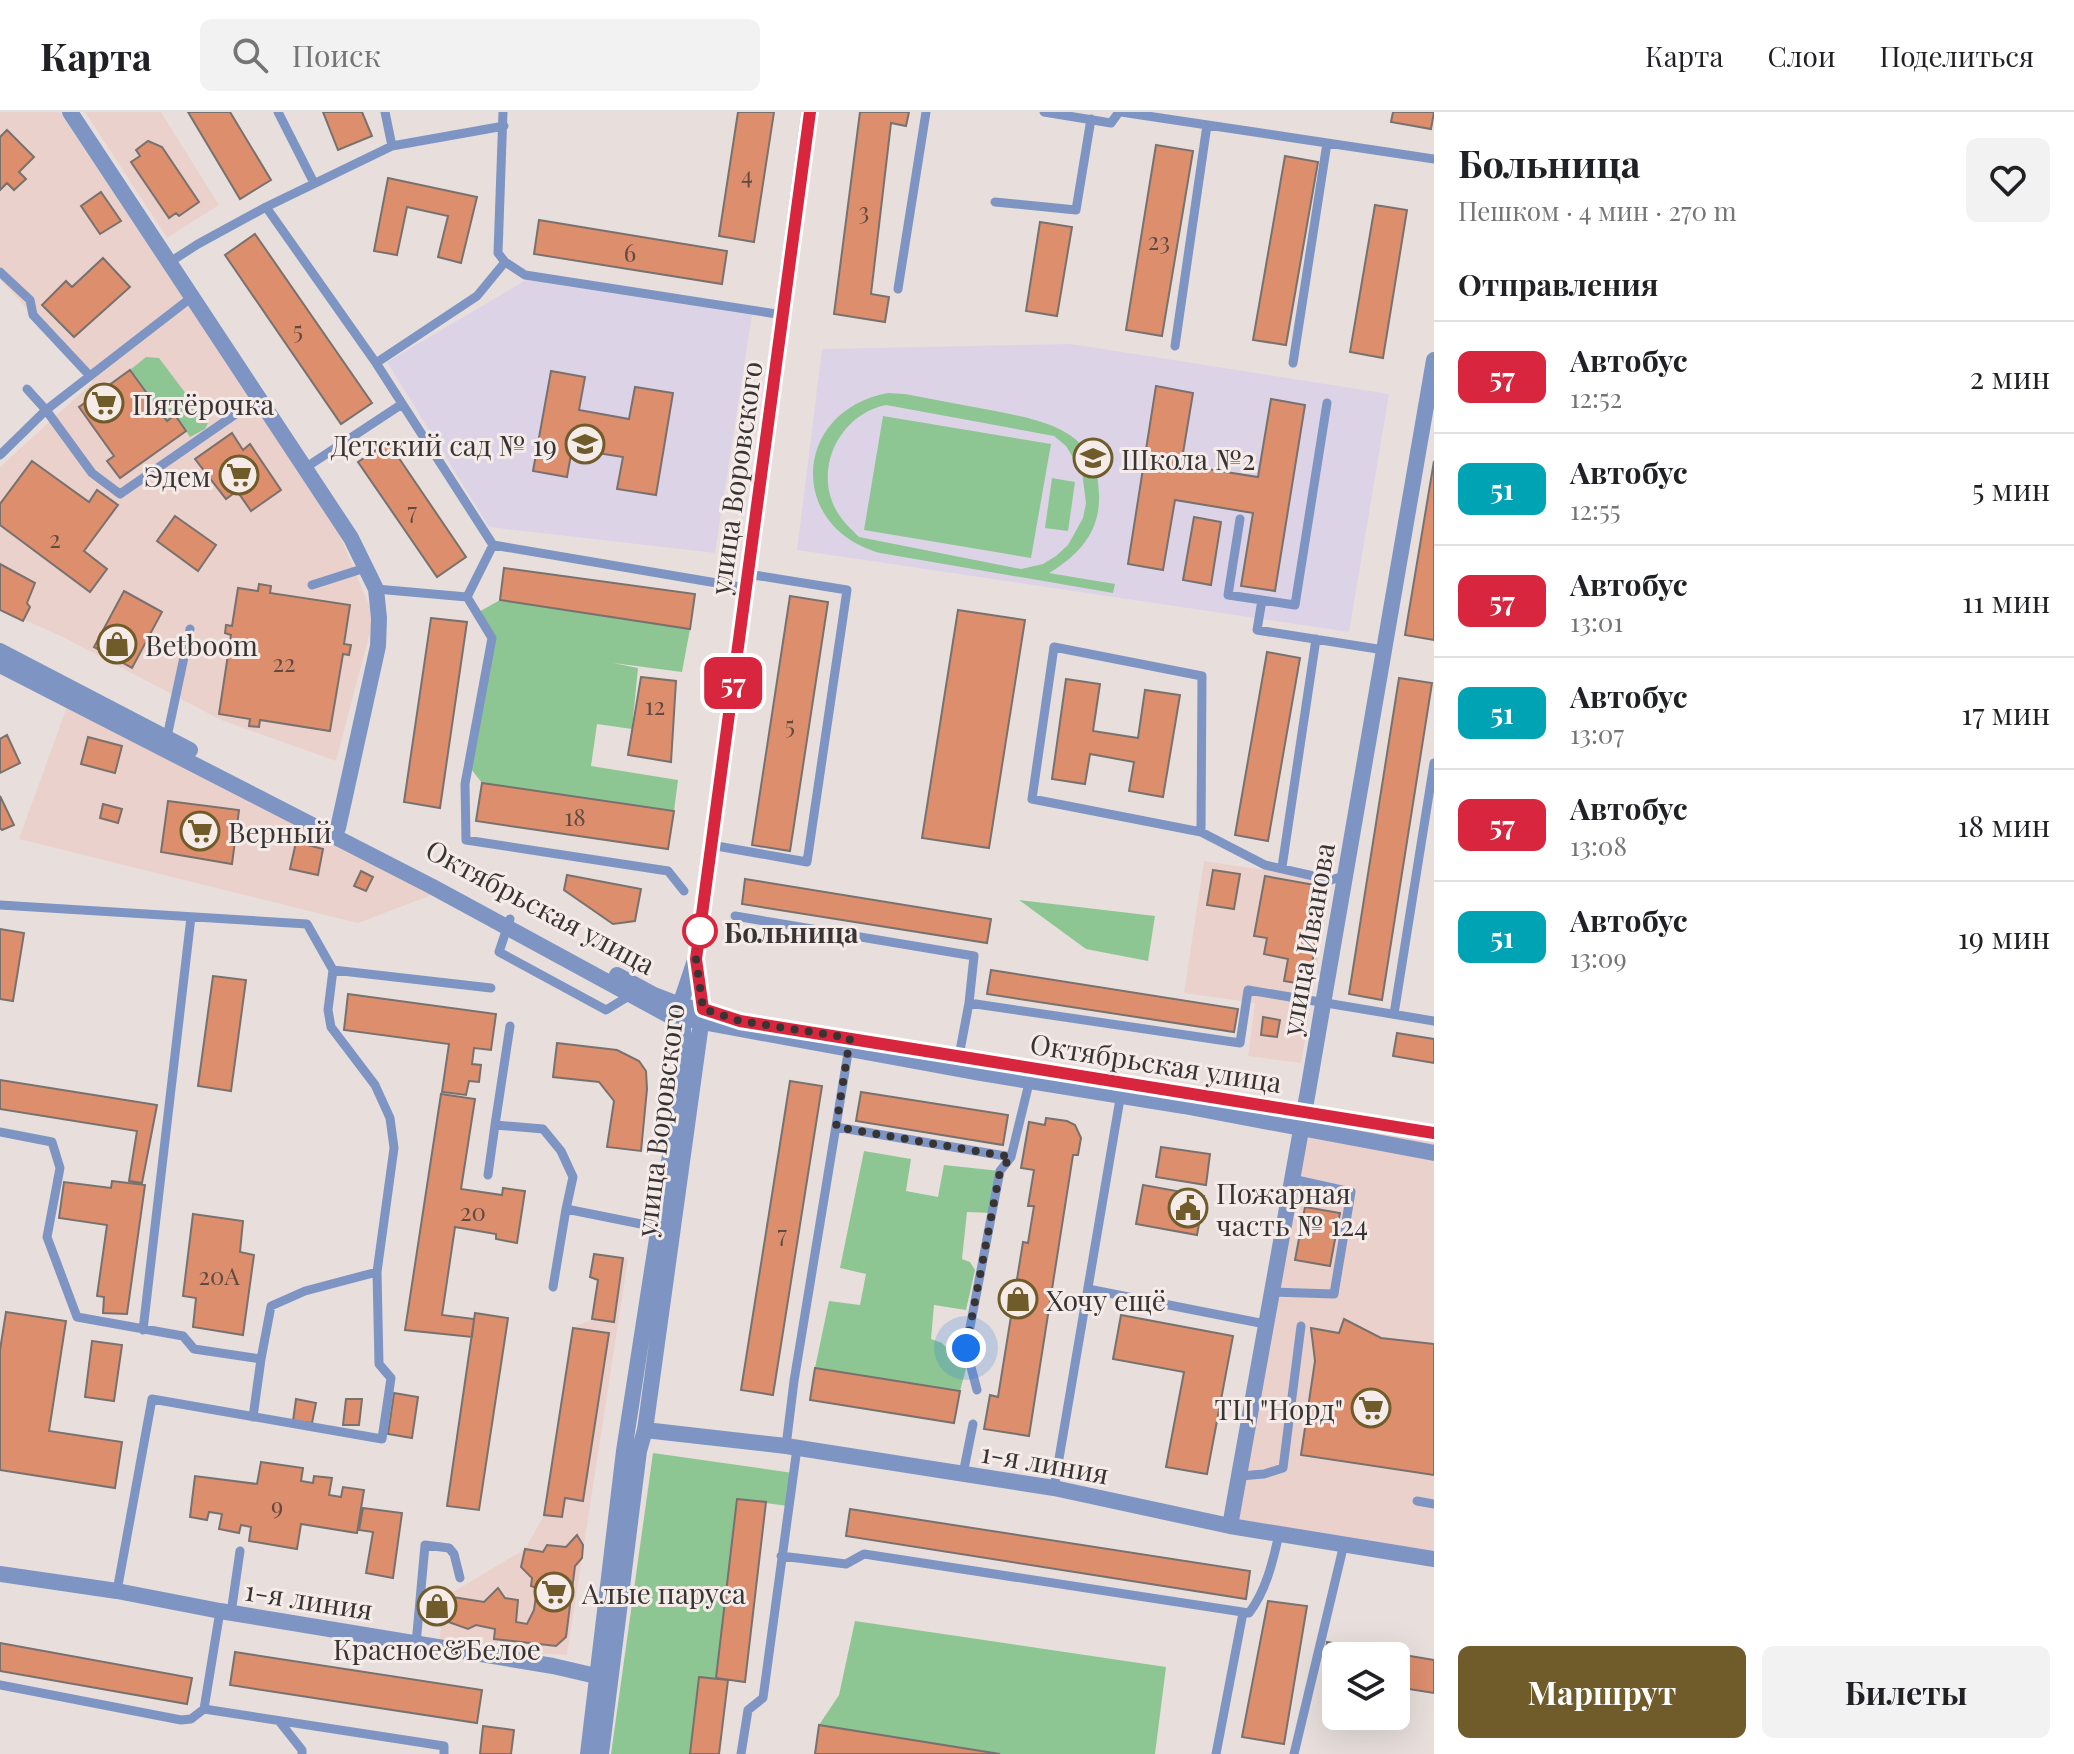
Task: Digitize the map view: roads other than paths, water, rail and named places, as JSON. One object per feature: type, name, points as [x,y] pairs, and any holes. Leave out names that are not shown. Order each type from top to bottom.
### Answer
[{"type":"street","points":[[70,112],[351,538],[376,589],[378,646],[338,828]]},
{"type":"street","name":"улица Воровского","points":[[601,1754],[603,1679],[639,1451],[645,1430],[665,1229],[702,1016],[696,959],[809,112]]},
{"type":"street","name":"улица Иванова","points":[[1230,1526],[1433,371]]},
{"type":"street","name":"Октябрьская улица","points":[[0,651],[338,828],[636,992],[681,1012],[849,1044],[959,1056],[1031,1075],[1302,1120],[1434,1133]]},
{"type":"street","points":[[0,665],[509,924]]},
{"type":"street","points":[[588,1754],[603,1679],[624,1451],[665,1229],[686,1052],[681,1012],[696,959]]},
{"type":"street","points":[[849,1044],[1031,1075]]},
{"type":"street","points":[[1302,1120],[1434,1153]]},
{"type":"street","name":"1-я линия","points":[[645,1430],[791,1447],[1054,1488],[1230,1526],[1434,1559]]},
{"type":"street","name":"1-я линия","points":[[0,1574],[117,1591],[553,1666],[603,1679]]},
{"type":"lane","points":[[278,112],[314,183]]},
{"type":"lane","points":[[385,112],[392,146]]},
{"type":"lane","points":[[503,112],[498,253],[505,262],[525,275],[783,315]]},
{"type":"lane","points":[[898,289],[926,112]]},
{"type":"lane","points":[[1044,112],[1111,123],[1120,112],[1434,159]]},
{"type":"lane","points":[[995,202],[1076,210],[1091,119]]},
{"type":"lane","points":[[1175,346],[1207,125]]},
{"type":"lane","points":[[170,262],[266,207],[392,146],[504,126]]},
{"type":"lane","points":[[1293,363],[1327,143]]},
{"type":"lane","points":[[266,207],[376,363],[493,545],[747,581],[847,590],[807,862],[711,845]]},
{"type":"lane","points":[[376,363],[477,296],[505,262]]},
{"type":"lane","points":[[0,272],[30,300],[33,315],[90,376]]},
{"type":"lane","points":[[0,455],[46,410],[192,297]]},
{"type":"lane","points":[[27,389],[92,473],[120,494],[259,398]]},
{"type":"lane","points":[[1240,519],[1228,595],[1295,605],[1327,403]]},
{"type":"lane","points":[[305,468],[402,404]]},
{"type":"lane","points":[[467,597],[493,545]]},
{"type":"lane","points":[[312,585],[365,568]]},
{"type":"lane","points":[[376,589],[467,597]]},
{"type":"lane","points":[[467,597],[492,638],[465,784],[466,840],[668,871],[684,891]]},
{"type":"lane","points":[[1262,600],[1257,630],[1384,650]]},
{"type":"lane","points":[[167,737],[190,629]]},
{"type":"lane","points":[[1282,867],[1316,639]]},
{"type":"lane","points":[[1201,832],[1202,676],[1054,647],[1032,799],[1201,832],[1265,865],[1331,880],[1344,876]]},
{"type":"lane","points":[[1394,1014],[1434,763]]},
{"type":"lane","points":[[0,905],[307,924],[333,970],[328,1010],[331,1027],[375,1085],[390,1118],[394,1148],[377,1272],[379,1364],[391,1378],[382,1439],[152,1399],[117,1591]]},
{"type":"lane","points":[[735,916],[974,956],[959,1056]]},
{"type":"lane","points":[[143,1330],[191,917]]},
{"type":"lane","points":[[509,924],[499,952],[514,961],[606,1010],[636,992]]},
{"type":"lane","points":[[333,970],[491,988]]},
{"type":"lane","points":[[969,1003],[1240,1043],[1248,990],[1434,1021]]},
{"type":"lane","points":[[488,1175],[510,1026]]},
{"type":"lane","points":[[741,1754],[748,1710],[763,1698],[781,1556],[794,1381],[849,1044]]},
{"type":"lane","points":[[977,1390],[966,1348],[1000,1171],[1011,1157],[1031,1075]]},
{"type":"lane","points":[[1054,1488],[1122,1089]]},
{"type":"lane","points":[[495,1125],[543,1129],[561,1151],[573,1177],[553,1287]]},
{"type":"lane","points":[[836,1127],[1011,1157]]},
{"type":"lane","points":[[0,1132],[52,1142],[60,1168],[47,1237],[77,1317],[183,1336],[194,1349],[261,1359]]},
{"type":"lane","points":[[1272,1292],[1334,1294],[1351,1192],[1292,1179]]},
{"type":"lane","points":[[566,1209],[665,1229]]},
{"type":"lane","points":[[253,1417],[271,1306],[305,1291],[377,1272]]},
{"type":"lane","points":[[1088,1289],[1265,1324]]},
{"type":"lane","points":[[1240,1476],[1264,1474],[1283,1468],[1301,1326]]},
{"type":"lane","points":[[963,1474],[973,1424]]},
{"type":"lane","points":[[1417,1501],[1434,1504]]},
{"type":"lane","points":[[781,1556],[846,1564],[864,1554],[1249,1613],[1257,1603],[1279,1534]]},
{"type":"lane","points":[[1294,1754],[1344,1544]]},
{"type":"lane","points":[[416,1644],[425,1545],[449,1548],[454,1554],[460,1578]]},
{"type":"lane","points":[[0,1685],[181,1720],[191,1719],[204,1709],[240,1551]]},
{"type":"lane","points":[[1216,1754],[1243,1613]]},
{"type":"lane","points":[[204,1709],[444,1746],[444,1754]]},
{"type":"lane","points":[[279,1721],[302,1754]]},
{"type":"place","name":"Пятёрочка","points":[[104,403]]},
{"type":"place","name":"Детский сад № 19","points":[[585,444]]},
{"type":"place","name":"Школа №2","points":[[1093,458]]},
{"type":"place","name":"Эдем","points":[[239,475]]},
{"type":"place","name":"Betboom","points":[[117,644]]},
{"type":"place","name":"Верный","points":[[200,831]]},
{"type":"place","name":"Больница","points":[[700,931]]},
{"type":"place","name":"Пожарная часть № 124","points":[[1188,1208]]},
{"type":"place","name":"Хочу ещё","points":[[1018,1299]]},
{"type":"place","name":"ТЦ \"Норд\"","points":[[1371,1408]]},
{"type":"place","name":"Алые паруса","points":[[554,1592]]},
{"type":"place","name":"Красное&Белое","points":[[437,1606]]}]
